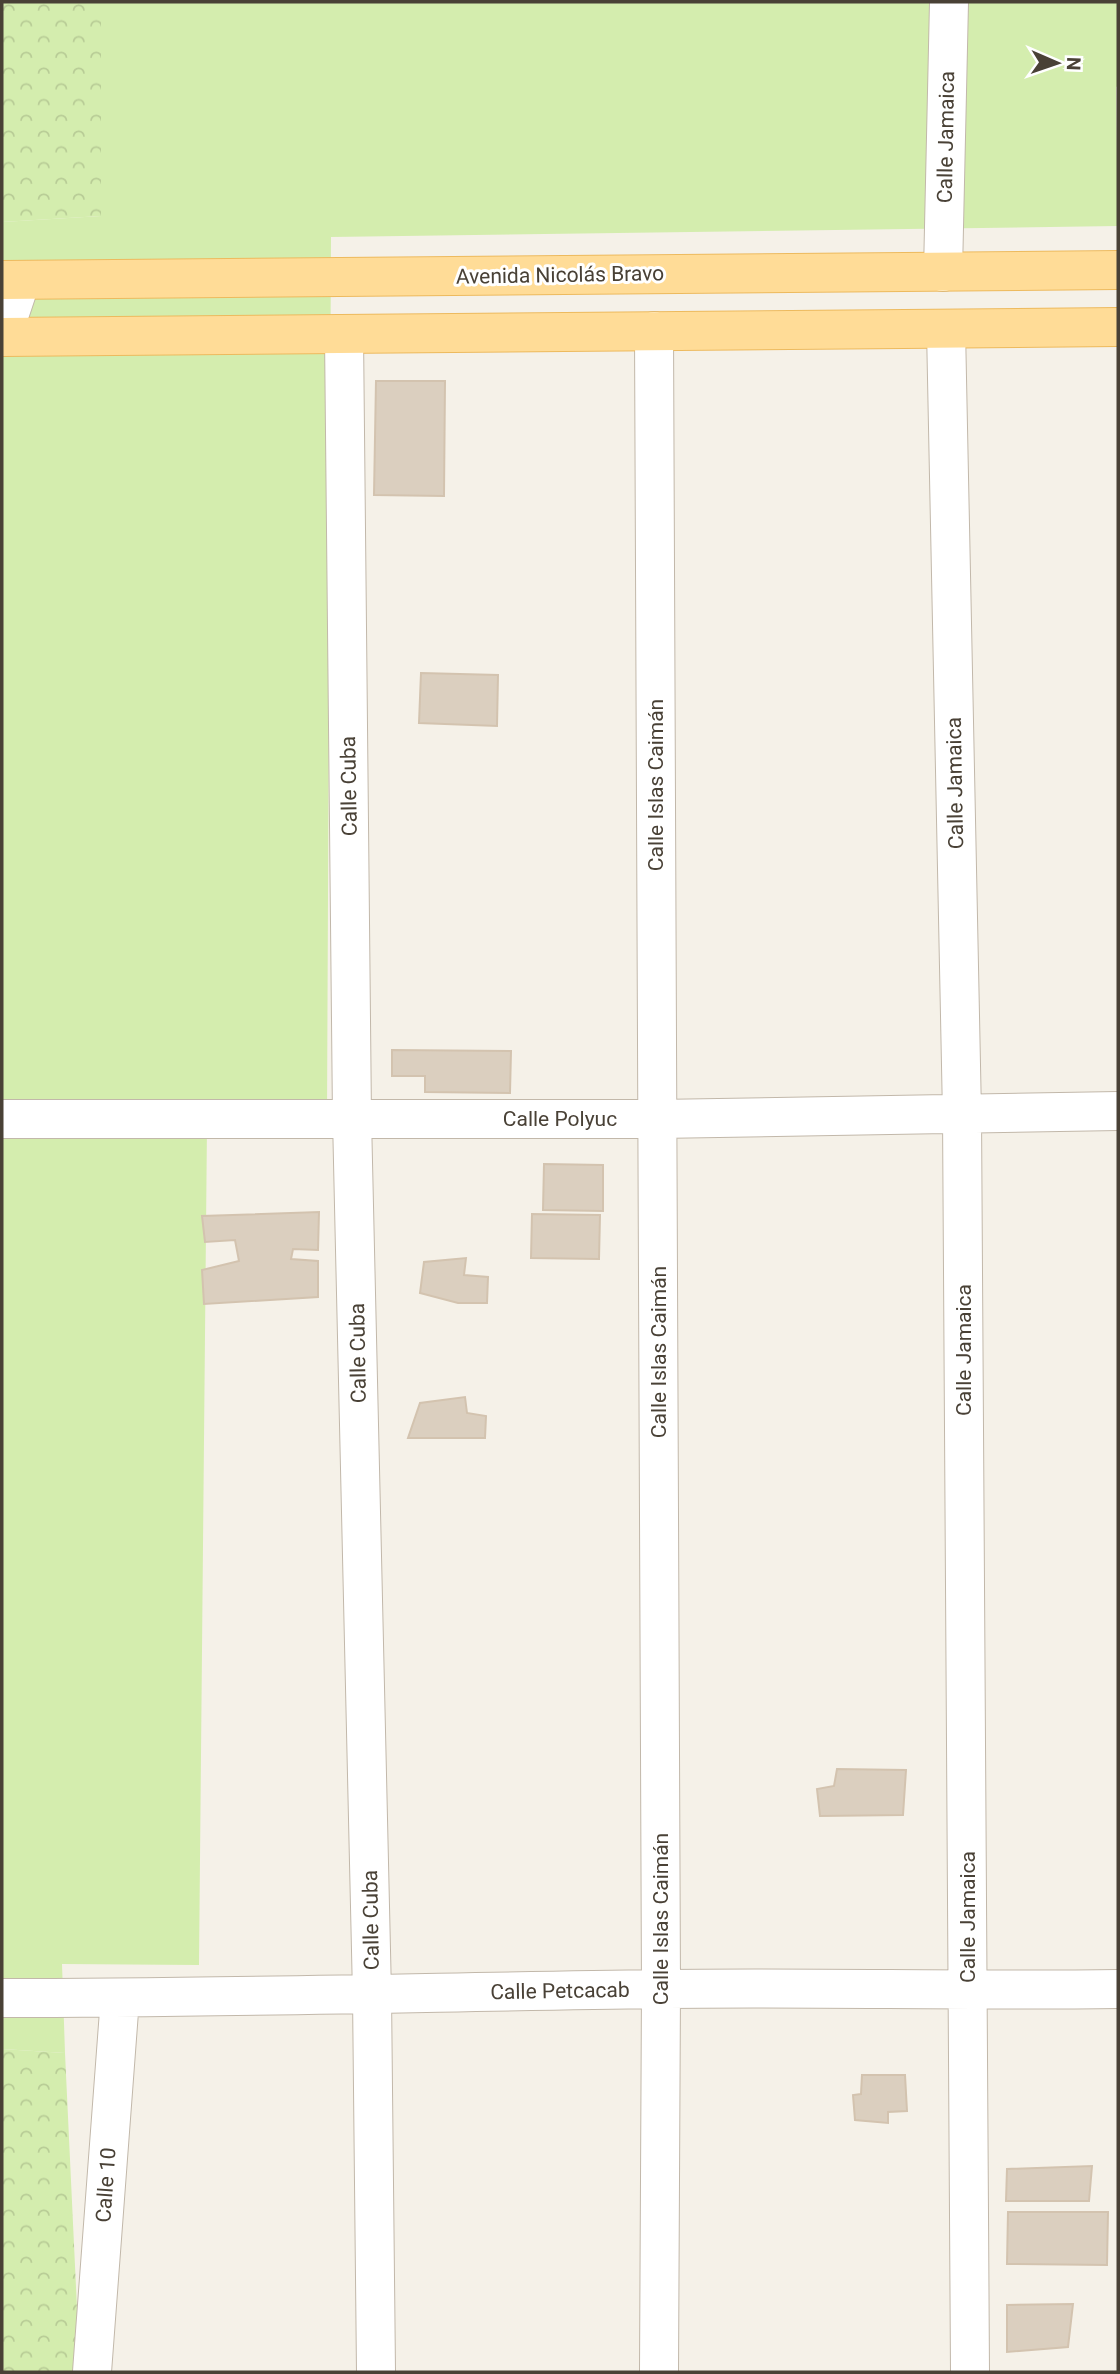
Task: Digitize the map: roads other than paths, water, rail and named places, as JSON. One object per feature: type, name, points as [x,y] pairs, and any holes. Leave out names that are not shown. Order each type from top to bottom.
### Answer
[{"type":"main road","name":"Avenida Nicolás Bravo","points":[[11,280],[1118,270]]},
{"type":"main road","points":[[2,337],[1118,327]]},
{"type":"street","name":"Calle Jamaica","points":[[943,272],[949,2]]},
{"type":"street","points":[[2,337],[11,280]]},
{"type":"street","name":"Calle Jamaica","points":[[946,329],[962,1114],[970,2372]]},
{"type":"street","name":"Calle Islas Caimán","points":[[654,331],[661,1989],[659,2372]]},
{"type":"street","name":"Calle Cuba","points":[[344,334],[352,1118],[372,1994],[376,2372]]},
{"type":"street","name":"Calle Polyuc","points":[[2,1119],[658,1119],[1118,1111]]},
{"type":"street","name":"Calle Petcacab","points":[[2,1998],[661,1989],[1118,1989]]},
{"type":"street","name":"Calle 10","points":[[92,2372],[120,1998]]}]
